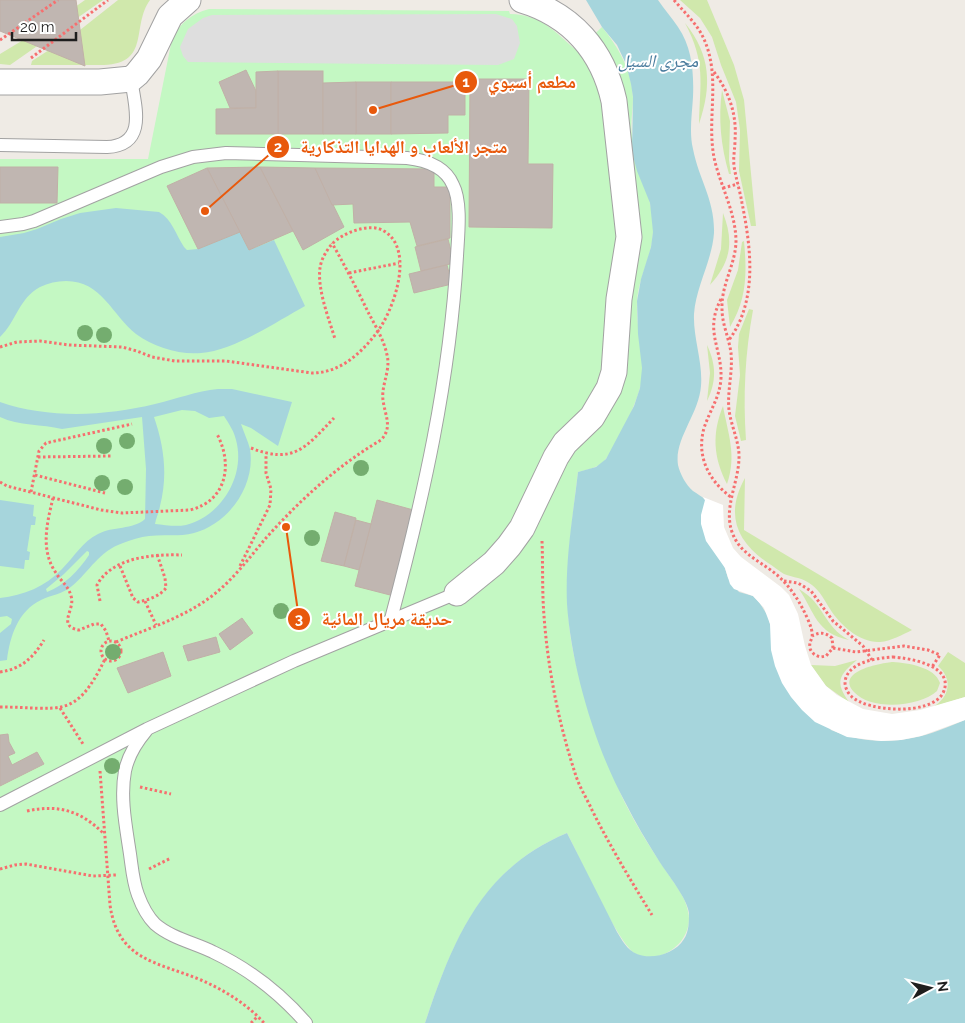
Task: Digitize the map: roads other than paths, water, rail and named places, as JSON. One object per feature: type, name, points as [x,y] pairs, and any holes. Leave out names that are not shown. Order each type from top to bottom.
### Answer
[{"type":"street","points":[[11,82],[100,82],[131,78],[137,74],[149,59],[170,16],[188,0]]},
{"type":"street","points":[[457,593],[494,563],[522,528],[556,457],[566,443],[592,417],[605,396],[614,372],[619,298],[629,225],[610,81],[602,62],[591,46],[559,17],[542,7],[522,0]]},
{"type":"lane","points":[[0,145],[107,147],[124,143],[130,138],[137,124],[131,78]]},
{"type":"lane","points":[[0,227],[34,221],[161,167],[185,159],[210,154],[243,153],[406,158],[429,163],[439,168],[448,176],[454,185],[458,211],[452,318],[432,454],[391,619]]},
{"type":"lane","points":[[0,806],[147,729],[294,661],[457,593]]},
{"type":"lane","points":[[147,729],[128,760],[124,783],[124,815],[137,893],[143,907],[148,916],[164,930],[214,952],[260,979],[287,1002],[306,1023]]},
{"type":"water","name":"مجرى السيل","points":[[586,0],[658,0],[683,35],[689,52],[693,79],[692,143],[712,210],[714,233],[694,314],[701,368],[701,386],[696,406],[680,446],[678,465],[688,486],[705,500],[728,578],[739,592],[753,596],[759,602],[831,730],[844,735],[871,740],[899,740],[926,735],[965,720],[965,1023],[425,1023],[447,963],[474,910],[512,866],[537,848],[567,833],[617,932],[630,950],[643,956],[663,954],[675,949],[687,933],[688,907],[637,824],[604,757],[586,706],[569,628],[567,571],[578,472],[596,467],[606,459],[634,406],[640,388],[642,368],[637,301],[653,232],[650,203],[637,171],[632,152],[633,97],[626,64],[617,45],[602,27]]},
{"type":"water","points":[[116,208],[159,212],[171,223],[187,250],[198,249],[240,232],[249,250],[274,240],[305,306],[254,335],[227,347],[201,353],[184,353],[143,339],[128,326],[98,293],[89,287],[78,282],[59,281],[43,286],[27,297],[0,337],[0,237],[24,233],[80,213]]},
{"type":"water","points":[[232,389],[292,402],[278,446],[251,428],[241,424],[250,449],[251,463],[249,476],[237,502],[218,521],[194,533],[142,537],[107,551],[68,589],[41,600],[26,611],[16,625],[10,642],[7,660],[0,661],[0,633],[11,624],[12,619],[7,616],[0,617],[0,598],[26,592],[49,581],[92,537],[110,530],[135,525],[145,519],[146,469],[142,417],[62,429],[15,422],[0,417],[0,402],[38,411],[78,414],[97,413],[136,408],[210,390]],"holes":[[[182,410],[195,411],[209,418],[224,416],[236,440],[238,454],[234,480],[220,504],[199,520],[186,525],[155,524],[164,483],[164,461],[154,417]],[[87,551],[89,555],[76,572],[65,582],[47,592],[46,589]]]},
{"type":"water","points":[[0,500],[34,505],[33,516],[36,517],[35,525],[31,525],[27,551],[30,552],[29,560],[25,560],[24,569],[0,566]]},
{"type":"place","name":"مطعم أسيوي","points":[[373,110]]},
{"type":"place","name":"متجر الألعاب و الهدايا التذكارية","points":[[205,211]]},
{"type":"place","name":"حديقة مريال المائية","points":[[286,527]]}]
